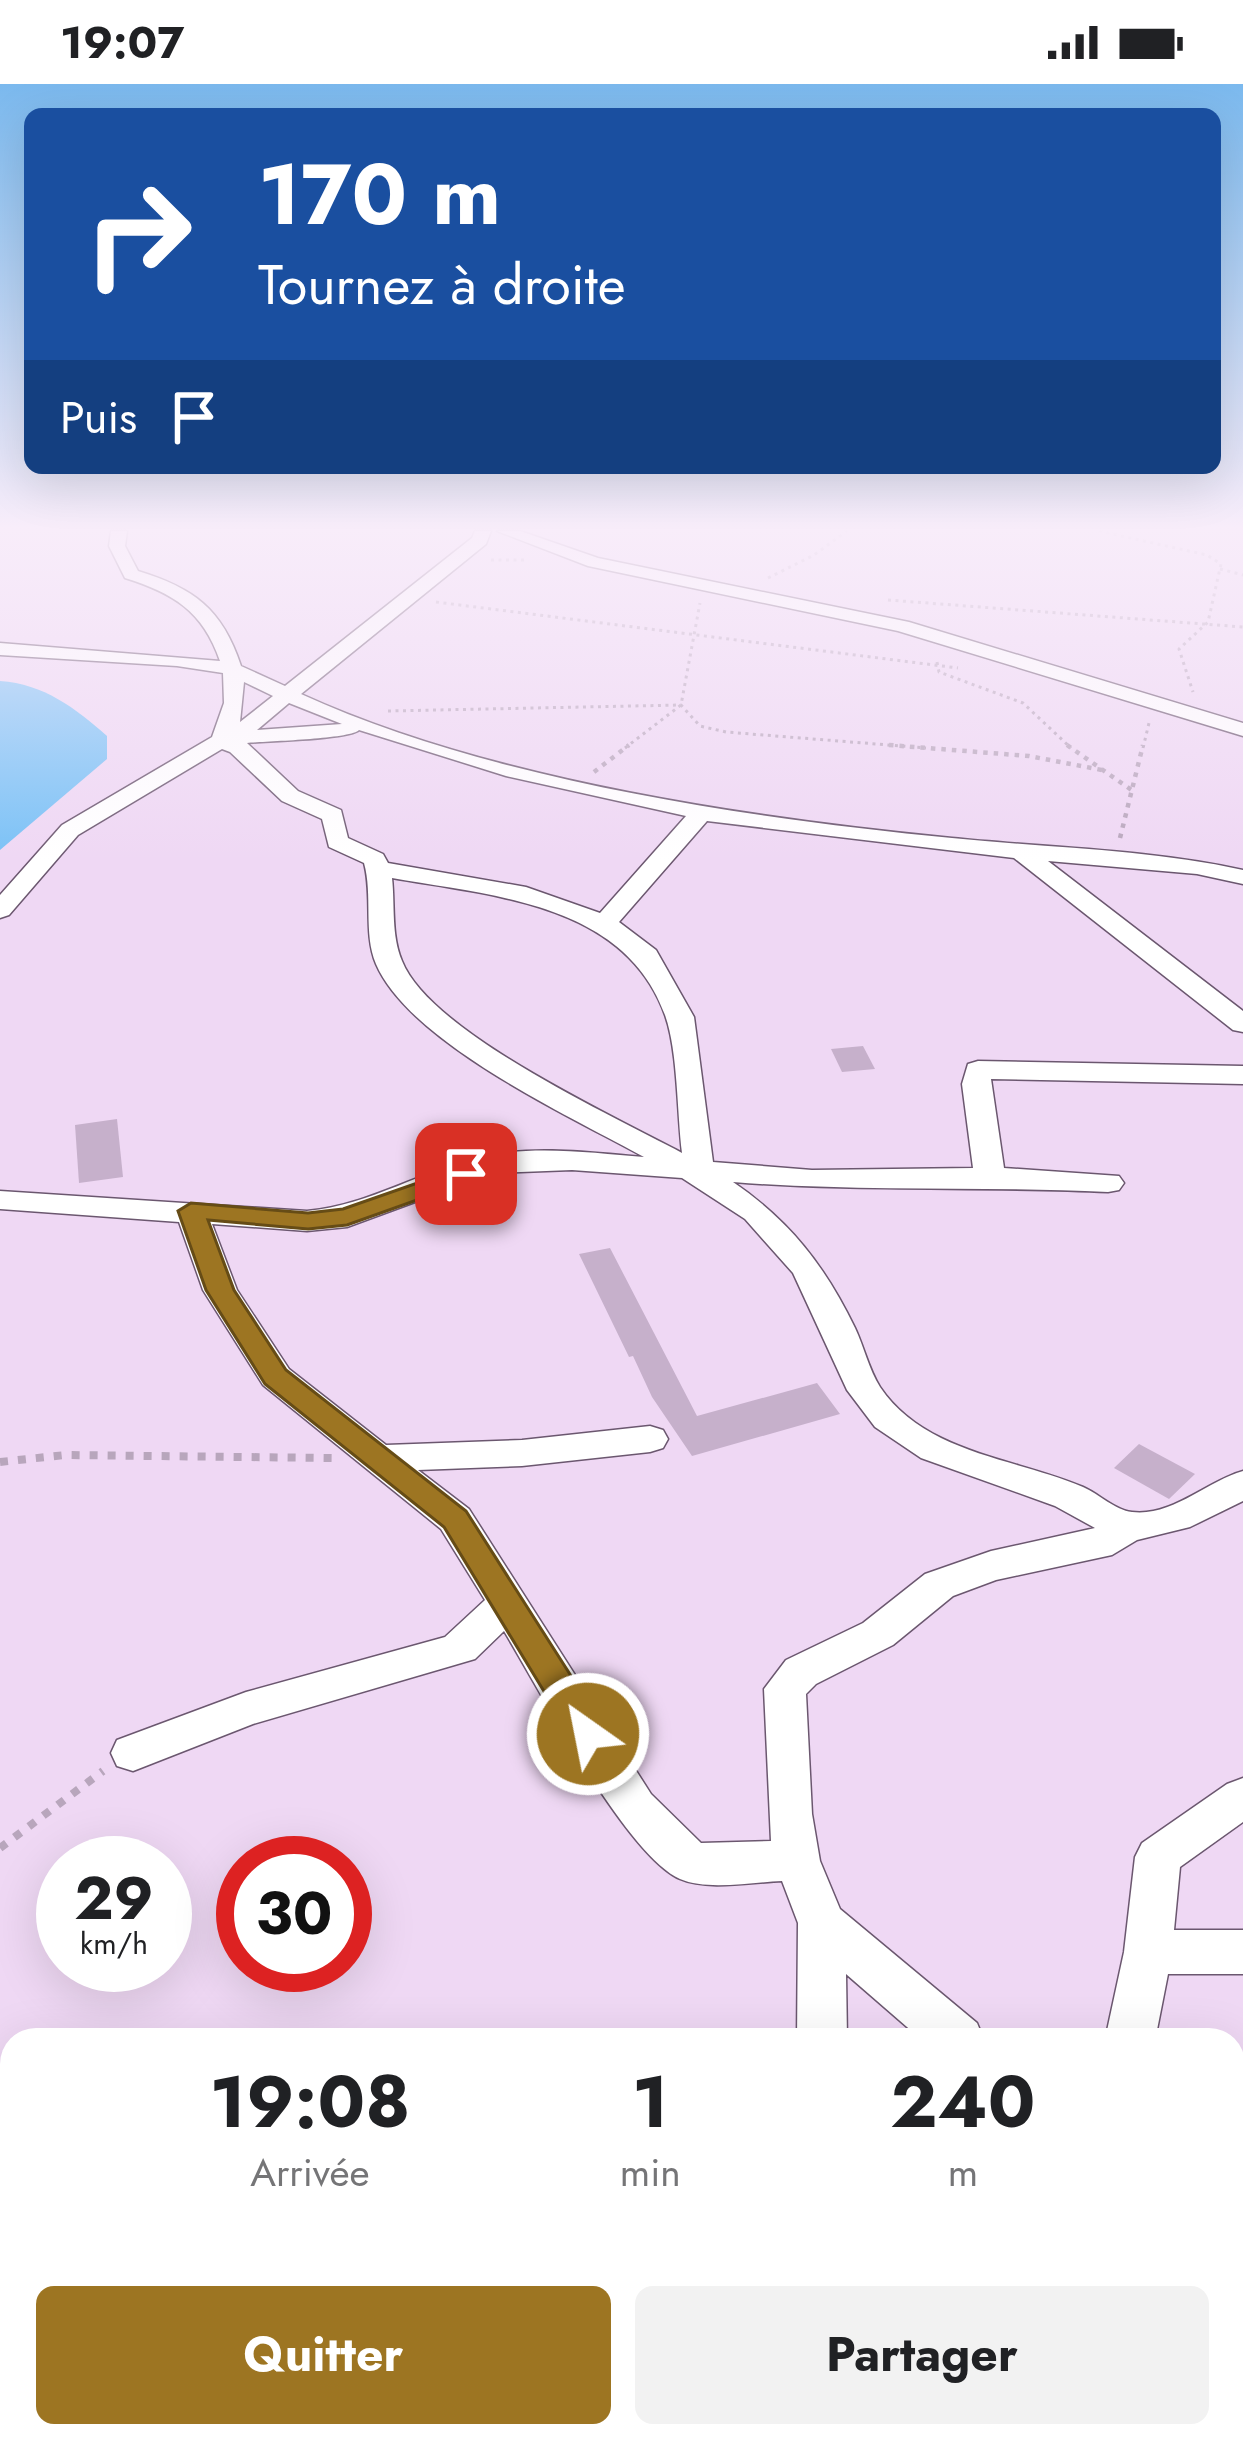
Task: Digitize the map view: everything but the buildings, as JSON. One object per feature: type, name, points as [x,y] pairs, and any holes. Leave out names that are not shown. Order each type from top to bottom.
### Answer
[{"type":"street","points":[[219,641],[237,695],[235,719],[220,742]]},
{"type":"street","points":[[0,910],[70,830],[151,778],[220,742],[291,694],[353,641]]},
{"type":"street","points":[[951,641],[1243,730]]},
{"type":"street","points":[[0,649],[177,660],[232,669],[318,710],[386,733],[576,785],[702,813],[1021,852],[1196,867],[1243,878]]},
{"type":"street","points":[[220,742],[315,729],[386,733]]},
{"type":"street","points":[[220,742],[238,747],[290,796],[333,815],[337,842],[375,859],[378,917],[391,969],[426,1012],[512,1070],[698,1171],[760,1215],[813,1274],[867,1394],[903,1432],[972,1468],[1067,1496],[1130,1526]]},
{"type":"street","points":[[604,923],[702,813]]},
{"type":"street","points":[[1021,852],[1243,1024]]},
{"type":"street","points":[[379,868],[526,895],[604,923],[647,956],[680,1017],[698,1171]]},
{"type":"street","points":[[990,1178],[978,1070],[1243,1075]]},
{"type":"street","points":[[0,1200],[308,1221],[347,1217],[490,1164],[572,1161],[812,1179],[1108,1183]]},
{"type":"street","points":[[191,1211],[220,1290],[276,1377],[455,1519],[635,1807],[691,1863],[797,1861]]},
{"type":"street","points":[[377,1458],[522,1453],[650,1439]]},
{"type":"street","points":[[822,2028],[822,1923],[797,1861],[789,1814],[785,1689],[801,1672],[878,1634],[939,1585],[991,1566],[1098,1545],[1130,1526],[1182,1516],[1243,1484]]},
{"type":"street","points":[[133,1753],[246,1709],[460,1648],[506,1604]]},
{"type":"street","points":[[1132,2028],[1148,1952],[1159,1858],[1243,1797]]},
{"type":"street","points":[[822,1923],[945,2028]]},
{"type":"street","points":[[1148,1952],[1243,1952]]},
{"type":"path","points":[[576,785],[681,705],[688,687],[692,641]]},
{"type":"path","points":[[755,641],[962,668]]},
{"type":"path","points":[[924,641],[939,672],[1023,704],[1068,746],[1133,791]]},
{"type":"path","points":[[1187,641],[1179,649],[1190,688],[1211,721]]},
{"type":"path","points":[[1114,858],[1154,704]]},
{"type":"path","points":[[318,710],[440,712],[681,705],[700,726],[726,732],[1029,756],[1102,770]]},
{"type":"path","points":[[0,1462],[64,1455],[377,1458]]},
{"type":"path","points":[[0,1848],[133,1753]]},
{"type":"water","points":[[0,681],[45,692],[83,716],[107,736],[107,759],[0,850]]},
{"type":"route","points":[[466,1174],[347,1217],[308,1221],[191,1211],[220,1290],[276,1377],[455,1519],[588,1734]]}]
